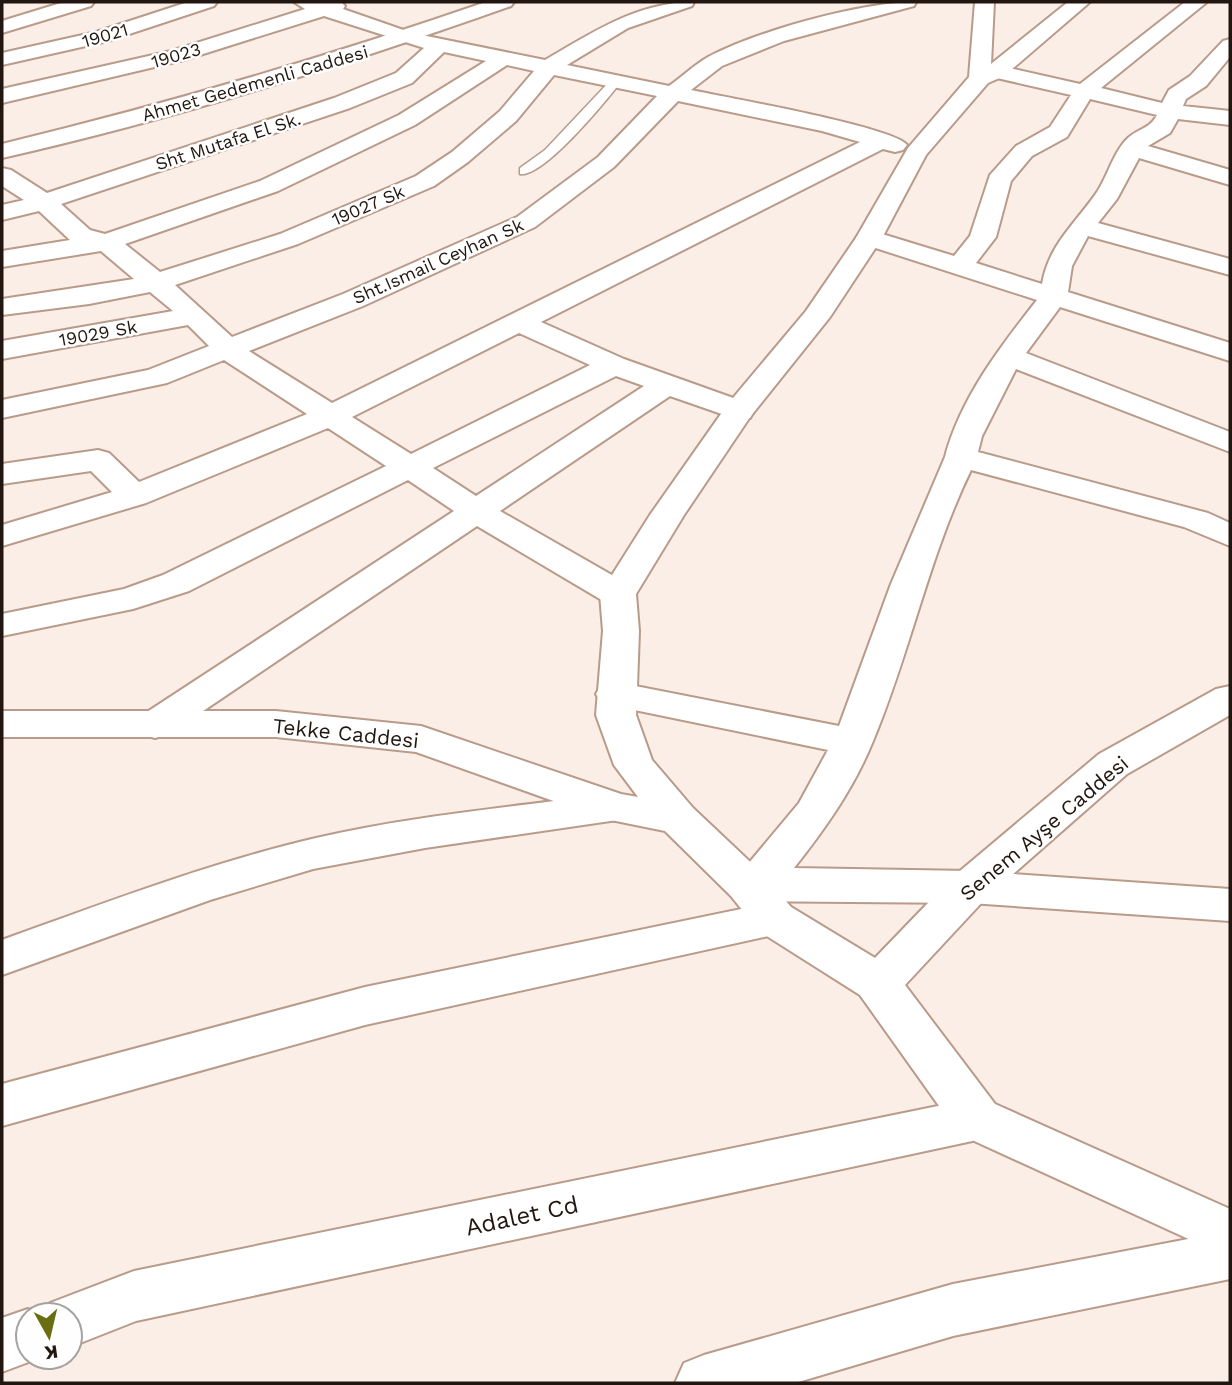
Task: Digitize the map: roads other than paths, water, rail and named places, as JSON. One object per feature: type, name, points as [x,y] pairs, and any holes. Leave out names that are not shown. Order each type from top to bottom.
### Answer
[{"type":"street","points":[[2,27],[84,2]]},
{"type":"street","name":"19021","points":[[2,59],[102,37],[207,2]]},
{"type":"street","points":[[303,2],[407,38],[441,43],[501,60],[550,67],[883,140],[916,153]]},
{"type":"street","name":"19023","points":[[2,96],[177,56],[347,2]]},
{"type":"street","name":"Ahmet Gedemenli Caddesi","points":[[2,151],[127,120],[407,38],[503,2]]},
{"type":"street","name":"19027 Sk","points":[[2,307],[89,296],[157,282],[289,239],[425,181],[460,157],[508,116],[550,67],[621,24],[685,2]]},
{"type":"street","name":"Sht.Ismail Ceyhan Sk","points":[[2,409],[156,377],[353,300],[526,222],[606,163],[673,93],[733,52],[907,2]]},
{"type":"street","points":[[984,2],[988,75]]},
{"type":"street","points":[[1080,2],[988,75],[916,153],[869,239],[816,317],[739,411],[667,515],[618,594],[621,631],[615,694],[616,715],[634,765],[678,818],[760,895],[876,982],[976,1119],[1230,1234]]},
{"type":"street","points":[[958,268],[983,237],[999,180],[1024,151],[1059,132],[1084,91],[1197,2]]},
{"type":"street","name":"Sht Mutafa El Sk.","points":[[2,213],[44,202],[342,103],[404,78],[441,43]]},
{"type":"street","points":[[760,895],[815,812],[853,742],[914,572],[947,485],[961,457],[966,436],[1008,356],[1054,296],[1059,266],[1081,226],[1105,199],[1136,143],[1162,128],[1177,95],[1198,81],[1230,45]]},
{"type":"street","points":[[2,259],[106,242],[269,186],[424,111],[501,60]]},
{"type":"street","points":[[988,75],[1084,91],[1170,111],[1230,118]]},
{"type":"street","points":[[2,536],[134,496],[332,415],[883,140]]},
{"type":"street","points":[[1134,149],[1230,178]]},
{"type":"street","points":[[4,179],[44,202],[81,236],[106,242],[195,315],[228,350],[513,534],[618,594]]},
{"type":"street","points":[[1081,226],[1230,267]]},
{"type":"street","points":[[869,239],[1230,352]]},
{"type":"street","name":"19029 Sk","points":[[2,350],[195,315]]},
{"type":"street","points":[[520,323],[614,365],[739,411]]},
{"type":"street","points":[[1008,356],[1230,443]]},
{"type":"street","points":[[2,625],[133,598],[176,583],[614,365]]},
{"type":"street","points":[[155,725],[481,511],[667,384]]},
{"type":"street","points":[[961,457],[1196,520],[1230,536]]},
{"type":"street","points":[[2,474],[98,460],[134,496]]},
{"type":"street","points":[[615,694],[853,742]]},
{"type":"street","name":"Senem Ayşe Caddesi","points":[[876,982],[899,965],[970,887],[1113,764],[1230,698]]},
{"type":"street","name":"Tekke Caddesi","points":[[2,724],[276,724],[421,739],[616,808],[678,818]]},
{"type":"street","points":[[2,958],[169,897],[314,854],[444,832],[616,808]]},
{"type":"street","points":[[2,1105],[760,895],[970,887],[1230,905]]},
{"type":"street","name":"Adalet Cd","points":[[84,1316],[134,1296],[976,1119]]},
{"type":"street","points":[[704,1383],[953,1310],[1230,1255]]},
{"type":"lane","points":[[525,171],[550,153],[614,83]]}]
